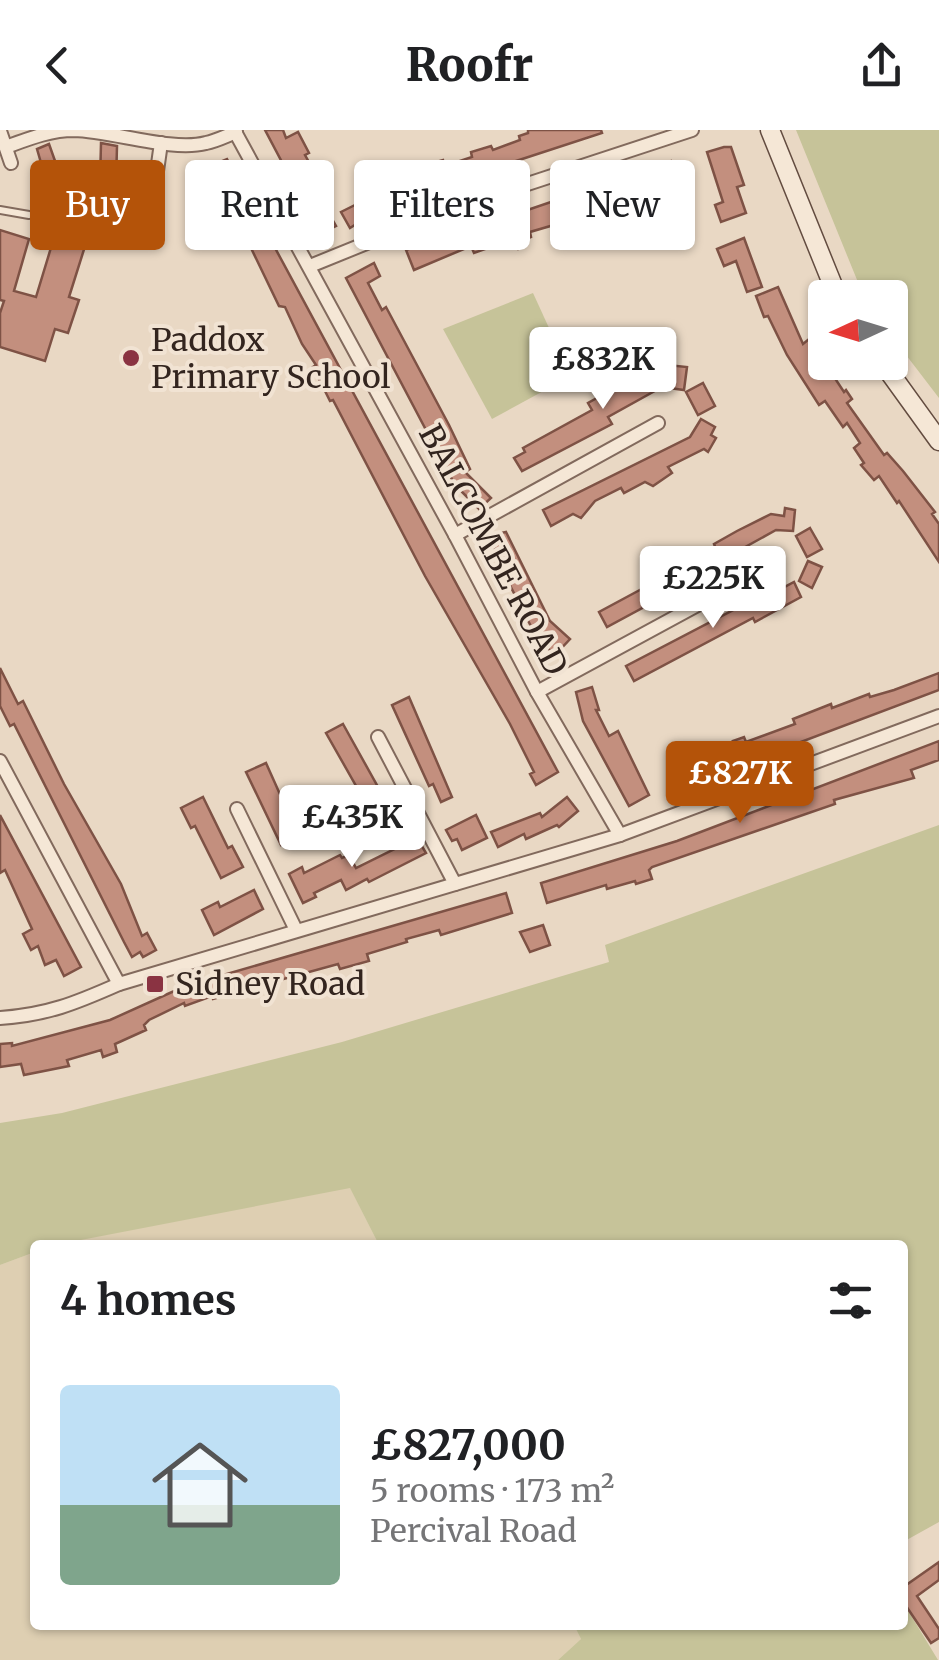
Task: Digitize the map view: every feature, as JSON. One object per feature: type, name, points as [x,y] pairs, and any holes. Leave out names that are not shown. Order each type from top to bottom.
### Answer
[{"type":"main road","points":[[770,130],[831,280]]},
{"type":"main road","points":[[895,380],[939,440]]},
{"type":"street","points":[[0,130],[11,164]]},
{"type":"street","points":[[6,147],[47,133],[72,130],[161,143],[204,144],[235,131]]},
{"type":"street","points":[[310,266],[448,210],[692,130]]},
{"type":"street","name":"BALCOMBE ROAD","points":[[235,131],[537,692],[620,835]]},
{"type":"street","points":[[159,160],[161,143]]},
{"type":"street","points":[[455,535],[658,423]]},
{"type":"street","points":[[537,692],[771,564]]},
{"type":"street","points":[[0,1018],[62,1009],[118,984],[620,835],[939,716]]},
{"type":"street","points":[[378,737],[455,884]]},
{"type":"street","points":[[0,761],[118,984]]},
{"type":"street","points":[[237,809],[296,930]]},
{"type":"lane","points":[[0,210],[29,215]]},
{"type":"shaded area","points":[[796,130],[939,130],[939,398],[908,358],[908,280],[857,280]]},
{"type":"shaded area","points":[[533,293],[571,376],[492,419],[443,329]]},
{"type":"shaded area","points":[[939,825],[939,1522],[908,1539],[908,1240],[376,1240],[350,1188],[81,1240],[30,1240],[30,1254],[0,1265],[0,1123],[62,1113],[342,1042],[609,962],[605,945]]},
{"type":"shaded area","points":[[350,1187],[376,1240],[77,1240]]},
{"type":"shaded area","points":[[30,1254],[30,1630],[576,1630],[581,1639],[558,1660],[0,1660],[0,1265]]},
{"type":"shaded area","points":[[908,1611],[938,1660],[558,1660],[581,1639],[576,1630],[908,1630]]},
{"type":"building","points":[[265,130],[283,130],[286,138],[298,132],[309,153],[305,155],[308,160],[281,160]]},
{"type":"building","points":[[528,133],[602,133],[519,160],[463,160],[472,157],[471,152],[491,146],[493,150]]},
{"type":"building","points":[[101,143],[117,146],[117,160],[101,160]]},
{"type":"building","points":[[49,144],[55,160],[40,160],[37,149]]},
{"type":"building","points":[[731,147],[744,185],[737,187],[746,213],[721,222],[715,205],[723,202],[707,152]]},
{"type":"building","points":[[550,202],[550,226],[530,232],[530,209]]},
{"type":"building","points":[[354,206],[354,225],[350,228],[341,212]]},
{"type":"building","points":[[0,230],[29,239],[14,291],[36,297],[50,250],[84,250],[69,297],[79,300],[68,333],[55,329],[45,361],[0,347],[4,301],[0,300]]},
{"type":"building","points":[[744,238],[762,287],[747,292],[736,261],[724,266],[717,249]]},
{"type":"building","points":[[252,250],[276,250],[558,772],[536,785],[530,774],[534,772],[510,724],[425,576],[333,400],[330,401],[285,307],[279,306]]},
{"type":"building","points":[[406,250],[462,250],[414,270]]},
{"type":"building","points":[[374,263],[380,276],[368,283],[382,310],[386,307],[449,425],[470,469],[465,472],[491,498],[479,509],[455,485],[346,278]]},
{"type":"building","points":[[778,287],[803,344],[808,340],[808,380],[836,380],[846,390],[852,399],[847,403],[884,455],[887,453],[935,512],[932,514],[939,524],[939,562],[879,476],[874,480],[861,465],[864,463],[854,448],[860,443],[847,423],[843,427],[825,401],[819,405],[768,316],[764,317],[756,296]]},
{"type":"building","points":[[658,364],[687,367],[684,390],[662,387],[608,417],[612,424],[522,471],[514,458],[525,452],[523,448],[592,410],[588,403]]},
{"type":"building","points":[[703,383],[715,406],[698,415],[686,392]]},
{"type":"building","points":[[701,419],[715,427],[711,435],[716,438],[708,452],[704,449],[668,467],[672,473],[653,486],[645,482],[624,493],[621,488],[595,501],[581,518],[573,514],[551,526],[543,510],[690,437]]},
{"type":"building","points":[[785,508],[795,510],[793,531],[776,530],[720,561],[722,565],[607,627],[599,612],[716,549],[714,544],[737,531],[771,514],[784,516]]},
{"type":"building","points":[[810,528],[822,549],[807,557],[796,536]]},
{"type":"building","points":[[506,532],[550,621],[570,639],[555,655],[537,638],[496,558],[492,535]]},
{"type":"building","points":[[808,561],[822,567],[812,588],[799,581]]},
{"type":"building","points":[[794,582],[801,597],[634,681],[626,666]]},
{"type":"building","points":[[0,668],[18,704],[23,701],[64,784],[121,884],[142,936],[147,933],[156,950],[143,957],[140,952],[132,957],[14,724],[10,726],[0,706]]},
{"type":"building","points":[[939,673],[939,690],[692,783],[686,767],[697,763],[694,755],[706,751],[708,755],[735,745],[733,741],[744,737],[746,742],[795,724],[793,719],[831,704],[832,708]]},
{"type":"building","points":[[592,687],[596,710],[609,736],[618,731],[649,795],[629,806],[583,721],[576,692]]},
{"type":"building","points":[[409,697],[452,797],[441,802],[433,784],[429,786],[392,705]]},
{"type":"building","points":[[343,724],[398,823],[388,828],[379,810],[372,814],[326,733]]},
{"type":"building","points":[[939,741],[939,760],[911,770],[914,778],[834,800],[835,804],[652,867],[652,879],[607,889],[606,885],[547,903],[541,883],[677,841]]},
{"type":"building","points":[[266,763],[296,838],[281,845],[246,772]]},
{"type":"building","points":[[203,797],[228,848],[232,846],[243,867],[221,878],[195,826],[191,828],[181,808]]},
{"type":"building","points":[[567,797],[578,811],[559,827],[526,839],[524,834],[498,847],[491,832],[540,813],[542,817]]},
{"type":"building","points":[[0,815],[81,967],[64,976],[56,960],[45,965],[38,946],[31,950],[23,934],[32,929],[5,870],[0,873]]},
{"type":"building","points":[[476,815],[487,838],[462,850],[446,830]]},
{"type":"building","points":[[417,838],[426,853],[346,890],[341,880],[303,903],[289,874],[302,867],[304,873],[340,855],[349,855],[356,868]]},
{"type":"building","points":[[254,890],[263,909],[214,935],[202,910],[218,902],[220,907]]},
{"type":"building","points":[[506,893],[512,913],[441,935],[439,930],[406,939],[407,942],[367,954],[369,961],[340,969],[338,964],[280,980],[279,976],[248,986],[249,989],[185,1006],[184,1003],[149,1020],[144,1025],[146,1030],[115,1044],[117,1052],[103,1057],[101,1050],[67,1060],[69,1066],[24,1075],[21,1064],[0,1067],[0,1044],[12,1046],[110,1020],[213,978]]},
{"type":"building","points":[[543,925],[550,945],[530,952],[520,932]]},
{"type":"building","points":[[939,1562],[939,1580],[917,1596],[939,1629],[939,1638],[931,1643],[908,1609],[908,1584]]},
{"type":"place","name":"Paddox Primary School","points":[[131,358]]},
{"type":"place","name":"Sidney Road","points":[[155,984]]}]
